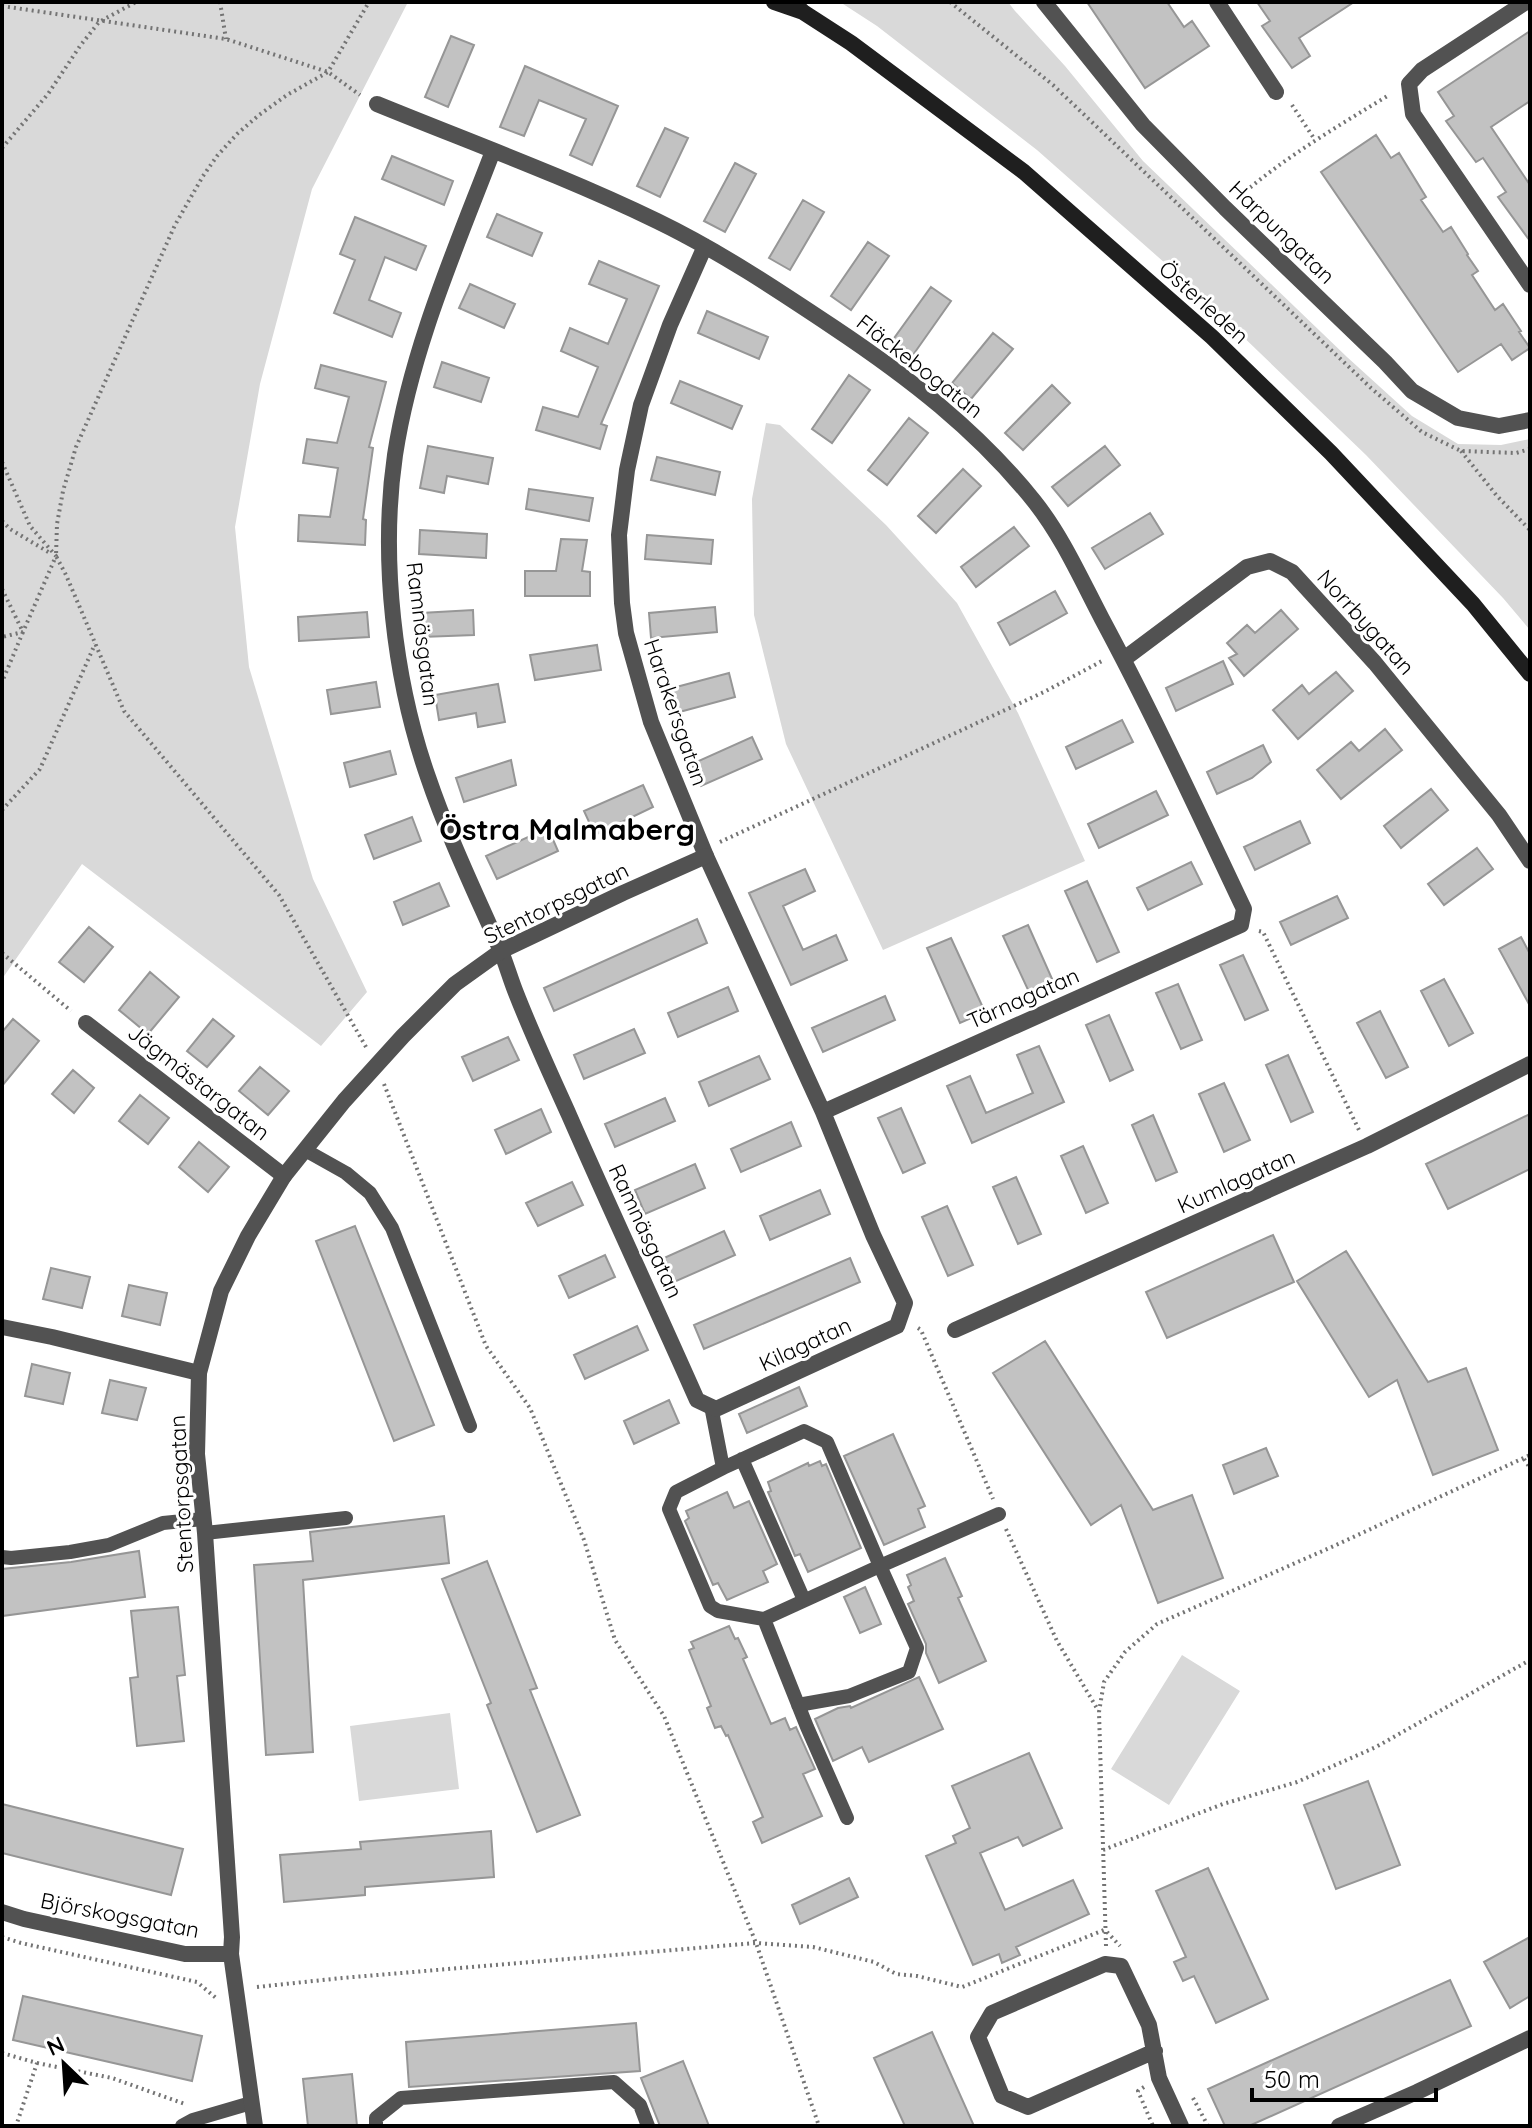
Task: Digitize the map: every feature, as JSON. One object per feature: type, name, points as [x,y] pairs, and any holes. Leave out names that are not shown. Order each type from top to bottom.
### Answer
[{"type":"main road","name":"Österleden","points":[[774,2],[798,7],[851,43],[1024,172],[1212,337],[1342,465],[1473,604],[1530,674]]},
{"type":"street","name":"Harpungatan","points":[[1044,2],[1143,125],[1412,391],[1458,418],[1499,426],[1530,420]]},
{"type":"street","points":[[1217,2],[1276,92]]},
{"type":"street","points":[[1526,2],[1422,70],[1409,84],[1413,114],[1530,285]]},
{"type":"street","name":"Fläckebogatan","points":[[377,104],[569,181],[705,246],[883,361],[958,420],[1035,502],[1064,547],[1124,659],[1244,909],[1241,925]]},
{"type":"street","name":"Ramnäsgatan","points":[[493,151],[430,318],[411,382],[395,455],[390,529],[392,601],[404,690],[427,775],[457,854],[501,951],[569,1117],[697,1400],[711,1406]]},
{"type":"street","name":"Harakersgatan","points":[[705,246],[670,325],[641,405],[627,470],[619,535],[626,633],[651,722],[706,856],[823,1112],[904,1305]]},
{"type":"street","name":"Norrbygatan","points":[[1124,659],[1247,567],[1270,561],[1281,566],[1292,572],[1375,663],[1499,815],[1530,861]]},
{"type":"street","name":"Stentorpsgatan","points":[[255,2126],[231,1954],[197,1454],[199,1373],[221,1291],[248,1236],[284,1176],[375,1066],[455,984],[501,951],[706,856]]},
{"type":"street","name":"Tärnagatan","points":[[823,1112],[1241,925]]},
{"type":"street","name":"Jägmästargatan","points":[[86,1023],[284,1176]]},
{"type":"street","name":"Kumlagatan","points":[[955,1330],[1367,1146],[1530,1064]]},
{"type":"street","name":"Kilagatan","points":[[711,1406],[716,1409],[897,1326],[904,1305]]},
{"type":"street","points":[[2,1327],[199,1373]]},
{"type":"street","name":"Björskogsgatan","points":[[2,1912],[185,1954],[231,1954]]},
{"type":"street","points":[[1155,2051],[1028,2107],[1002,2096],[978,2037],[992,2013],[1105,1964],[1121,1966],[1149,2025],[1155,2051],[1159,2078],[1181,2126]]},
{"type":"street","points":[[1339,2126],[1530,2038]]},
{"type":"lane","points":[[305,1150],[346,1173],[370,1193],[392,1228],[470,1426]]},
{"type":"lane","points":[[711,1406],[723,1468]]},
{"type":"lane","points":[[798,1705],[849,1696],[909,1672],[917,1648],[880,1566],[827,1442],[804,1431],[676,1492],[669,1509],[710,1606],[718,1611],[764,1619],[880,1566],[999,1514]]},
{"type":"lane","points":[[742,1459],[804,1600]]},
{"type":"lane","points":[[2,1557],[70,1552],[109,1545],[163,1523],[204,1526],[346,1518]]},
{"type":"lane","points":[[764,1619],[847,1818]]},
{"type":"lane","points":[[376,2126],[376,2118],[401,2098],[614,2082],[640,2105],[648,2126]]},
{"type":"lane","points":[[188,2123],[251,2103]]},
{"type":"path","points":[[2,148],[48,94],[99,22],[136,2]]},
{"type":"path","points":[[220,2],[226,39]]},
{"type":"path","points":[[2,682],[56,556],[57,524],[63,491],[76,447],[175,225],[217,156],[237,134],[287,95],[328,72],[369,2]]},
{"type":"path","points":[[950,2],[1064,94],[1371,388],[1422,432],[1461,451],[1516,453],[1530,449]]},
{"type":"path","points":[[2,6],[226,39],[328,72],[348,88],[377,104]]},
{"type":"path","points":[[1225,208],[1315,140],[1409,84]]},
{"type":"path","points":[[1276,92],[1280,89],[1315,140]]},
{"type":"path","points":[[1461,451],[1497,496],[1530,530]]},
{"type":"path","points":[[2,462],[30,526],[56,556],[66,575],[124,711],[279,895],[367,1048],[391,1100],[486,1346],[530,1408],[584,1540],[615,1640],[664,1716],[756,1943],[819,2126]]},
{"type":"path","points":[[2,521],[56,556]]},
{"type":"path","points":[[2,589],[23,632]]},
{"type":"path","points":[[2,637],[23,632]]},
{"type":"path","points":[[2,810],[40,769],[95,644]]},
{"type":"path","points":[[706,856],[718,843],[1044,692],[1105,659],[1124,659]]},
{"type":"path","points":[[1241,925],[1263,932],[1367,1146]]},
{"type":"path","points":[[2,953],[86,1023]]},
{"type":"path","points":[[2,1937],[197,1982],[215,1996],[258,1987],[342,1978],[756,1943],[813,1947],[874,1962],[896,1974],[962,1987],[1104,1930],[1099,1712],[1104,1682],[1125,1652],[1157,1624],[1530,1455]]},
{"type":"path","points":[[1524,1459],[1530,1468]]},
{"type":"path","points":[[1103,1850],[1223,1804],[1297,1782],[1376,1747],[1530,1660]]},
{"type":"path","points":[[2,2053],[112,2078],[184,2103],[188,2123]]},
{"type":"path","points":[[16,2126],[37,2063]]},
{"type":"path","points":[[1138,2091],[1153,2126]]},
{"type":"shaded area","points":[[2,2],[408,2],[312,189],[260,384],[235,527],[249,667],[313,879],[367,992],[321,1046],[82,864],[2,979]]},
{"type":"shaded area","points":[[840,2],[1008,2],[1143,161],[1412,416],[1458,444],[1501,445],[1530,439],[1530,630],[1366,455],[1183,279],[1037,150],[877,26]]},
{"type":"shaded area","points":[[766,423],[780,425],[886,525],[957,603],[1018,713],[1085,861],[883,950],[786,744],[754,615],[752,499]]},
{"type":"shaded area","points":[[1182,1655],[1240,1691],[1169,1805],[1111,1769]]},
{"type":"shaded area","points":[[450,1713],[459,1789],[359,1801],[350,1726]]},
{"type":"building","points":[[1087,2],[1167,2],[1184,27],[1192,21],[1209,46],[1145,88]]},
{"type":"building","points":[[1257,2],[1354,2],[1299,38],[1310,56],[1292,68],[1262,26],[1270,21]]},
{"type":"building","points":[[1530,31],[1530,101],[1491,127],[1530,185],[1530,241],[1498,197],[1506,192],[1483,158],[1476,162],[1446,121],[1454,116],[1438,92]]},
{"type":"building","points":[[451,36],[474,45],[448,107],[425,97]]},
{"type":"building","points":[[525,66],[618,106],[592,165],[570,155],[586,119],[539,100],[524,136],[500,127]]},
{"type":"building","points":[[665,128],[688,138],[660,197],[637,186]]},
{"type":"building","points":[[1376,135],[1391,158],[1399,153],[1426,197],[1421,200],[1443,232],[1451,227],[1478,271],[1472,275],[1495,310],[1503,304],[1521,331],[1530,348],[1512,360],[1501,344],[1458,372],[1321,172]]},
{"type":"building","points":[[392,156],[453,181],[444,205],[382,179]]},
{"type":"building","points":[[735,163],[756,174],[725,232],[704,221]]},
{"type":"building","points":[[803,200],[824,212],[790,270],[769,258]]},
{"type":"building","points":[[497,214],[542,233],[532,256],[487,237]]},
{"type":"building","points":[[355,217],[426,246],[416,270],[385,257],[369,300],[401,313],[392,337],[334,313],[355,260],[340,254]]},
{"type":"building","points":[[868,242],[889,256],[851,310],[831,296]]},
{"type":"building","points":[[599,261],[659,286],[601,424],[607,426],[600,449],[536,430],[543,407],[578,417],[598,367],[561,351],[570,328],[608,344],[627,299],[589,284]]},
{"type":"building","points":[[470,284],[515,304],[504,328],[459,308]]},
{"type":"building","points":[[931,287],[951,301],[913,355],[892,341]]},
{"type":"building","points":[[707,311],[768,337],[759,359],[698,333]]},
{"type":"building","points":[[993,333],[1013,349],[971,399],[952,383]]},
{"type":"building","points":[[442,362],[489,378],[481,402],[434,387]]},
{"type":"building","points":[[321,365],[386,382],[369,447],[373,448],[363,519],[366,520],[365,545],[298,541],[299,515],[330,517],[338,468],[303,463],[307,439],[337,443],[349,397],[315,388]]},
{"type":"building","points":[[849,375],[870,390],[832,443],[812,429]]},
{"type":"building","points":[[680,381],[742,406],[732,429],[671,403]]},
{"type":"building","points":[[1052,385],[1070,403],[1023,450],[1005,433]]},
{"type":"building","points":[[909,418],[928,433],[887,485],[868,470]]},
{"type":"building","points":[[428,446],[493,458],[488,484],[447,476],[444,493],[420,488]]},
{"type":"building","points":[[1105,446],[1120,465],[1068,506],[1052,487]]},
{"type":"building","points":[[657,457],[720,472],[715,495],[651,480]]},
{"type":"building","points":[[963,469],[981,486],[936,533],[918,516]]},
{"type":"building","points":[[529,489],[593,498],[589,521],[526,509]]},
{"type":"building","points":[[1150,513],[1163,534],[1105,569],[1092,548]]},
{"type":"building","points":[[1014,527],[1029,546],[976,587],[961,567]]},
{"type":"building","points":[[420,530],[487,534],[486,558],[419,554]]},
{"type":"building","points":[[647,535],[713,540],[711,564],[645,559]]},
{"type":"building","points":[[561,539],[587,540],[582,571],[590,572],[590,596],[525,596],[525,571],[556,571]]},
{"type":"building","points":[[1055,591],[1067,613],[1010,645],[998,623]]},
{"type":"building","points":[[715,607],[717,632],[651,638],[649,613]]},
{"type":"building","points":[[473,610],[474,635],[422,637],[421,613]]},
{"type":"building","points":[[1281,610],[1298,629],[1244,676],[1229,658],[1237,654],[1227,643],[1247,625],[1255,633]]},
{"type":"building","points":[[367,612],[369,637],[299,641],[298,617]]},
{"type":"building","points":[[597,645],[601,670],[535,680],[530,655]]},
{"type":"building","points":[[1223,661],[1233,684],[1176,711],[1166,688]]},
{"type":"building","points":[[1336,672],[1353,691],[1298,739],[1273,710],[1302,685],[1309,694]]},
{"type":"building","points":[[729,673],[735,697],[672,714],[665,690]]},
{"type":"building","points":[[376,682],[380,707],[331,714],[327,690]]},
{"type":"building","points":[[498,684],[505,722],[478,727],[476,713],[439,720],[435,695]]},
{"type":"building","points":[[1122,720],[1133,742],[1076,769],[1066,747]]},
{"type":"building","points":[[1385,729],[1402,750],[1341,799],[1317,770],[1351,742],[1359,751]]},
{"type":"building","points":[[752,737],[762,759],[701,786],[692,764]]},
{"type":"building","points":[[1263,745],[1271,762],[1252,778],[1217,794],[1207,772]]},
{"type":"building","points":[[390,751],[396,774],[350,787],[344,763]]},
{"type":"building","points":[[511,760],[516,785],[464,802],[456,778]]},
{"type":"building","points":[[643,785],[653,807],[595,835],[584,811]]},
{"type":"building","points":[[1431,789],[1448,810],[1401,848],[1384,826]]},
{"type":"building","points":[[1156,791],[1168,815],[1099,848],[1088,824]]},
{"type":"building","points":[[412,817],[421,841],[374,859],[365,835]]},
{"type":"building","points":[[1300,821],[1310,843],[1255,870],[1244,847]]},
{"type":"building","points":[[548,828],[558,851],[497,879],[486,856]]},
{"type":"building","points":[[1477,848],[1493,869],[1444,905],[1428,884]]},
{"type":"building","points":[[1191,862],[1202,884],[1148,910],[1137,888]]},
{"type":"building","points":[[805,869],[815,891],[783,906],[803,950],[836,935],[847,960],[791,985],[749,893]]},
{"type":"building","points":[[1087,881],[1119,952],[1097,962],[1065,891]]},
{"type":"building","points":[[439,883],[449,906],[403,925],[394,902]]},
{"type":"building","points":[[1337,896],[1348,918],[1291,945],[1280,922]]},
{"type":"building","points":[[697,919],[707,943],[554,1011],[544,988]]},
{"type":"building","points":[[1028,925],[1053,981],[1029,992],[1003,936]]},
{"type":"building","points":[[89,927],[113,947],[84,982],[59,962]]},
{"type":"building","points":[[1521,937],[1530,954],[1530,1006],[1499,949]]},
{"type":"building","points":[[951,938],[985,1012],[960,1023],[927,948]]},
{"type":"building","points":[[1243,955],[1268,1010],[1245,1020],[1220,965]]},
{"type":"building","points":[[150,972],[179,997],[148,1034],[119,1010]]},
{"type":"building","points":[[1444,979],[1473,1033],[1449,1046],[1421,991]]},
{"type":"building","points":[[1178,984],[1202,1040],[1181,1049],[1156,993]]},
{"type":"building","points":[[728,987],[738,1011],[678,1037],[668,1013]]},
{"type":"building","points":[[885,996],[895,1020],[823,1052],[812,1028]]},
{"type":"building","points":[[1380,1011],[1408,1067],[1386,1078],[1357,1023]]},
{"type":"building","points":[[1109,1015],[1133,1070],[1110,1081],[1086,1025]]},
{"type":"building","points":[[13,1019],[39,1041],[2,1086],[2,1032]]},
{"type":"building","points":[[213,1019],[234,1036],[207,1067],[187,1051]]},
{"type":"building","points":[[634,1029],[645,1053],[584,1079],[574,1055]]},
{"type":"building","points":[[508,1037],[519,1060],[473,1081],[462,1057]]},
{"type":"building","points":[[1039,1046],[1064,1102],[972,1143],[947,1086],[970,1076],[986,1113],[1033,1093],[1017,1055]]},
{"type":"building","points":[[1288,1055],[1313,1112],[1291,1122],[1266,1065]]},
{"type":"building","points":[[759,1056],[770,1079],[709,1106],[699,1082]]},
{"type":"building","points":[[260,1067],[289,1091],[268,1115],[239,1091]]},
{"type":"building","points":[[73,1070],[94,1088],[74,1113],[52,1094]]},
{"type":"building","points":[[1224,1083],[1250,1140],[1224,1152],[1199,1094]]},
{"type":"building","points":[[140,1095],[169,1118],[148,1144],[119,1121]]},
{"type":"building","points":[[665,1098],[675,1121],[615,1147],[605,1124]]},
{"type":"building","points":[[901,1108],[925,1163],[903,1173],[878,1118]]},
{"type":"building","points":[[541,1109],[551,1132],[506,1154],[495,1130]]},
{"type":"building","points":[[1530,1114],[1530,1169],[1448,1209],[1426,1164]]},
{"type":"building","points":[[1153,1115],[1177,1172],[1156,1181],[1132,1125]]},
{"type":"building","points":[[791,1122],[801,1146],[741,1172],[731,1149]]},
{"type":"building","points":[[199,1142],[229,1167],[208,1192],[179,1167]]},
{"type":"building","points":[[1083,1146],[1108,1203],[1086,1213],[1061,1156]]},
{"type":"building","points":[[695,1164],[705,1188],[645,1214],[635,1190]]},
{"type":"building","points":[[1016,1177],[1041,1234],[1018,1244],[993,1187]]},
{"type":"building","points":[[572,1182],[583,1205],[538,1226],[526,1203]]},
{"type":"building","points":[[820,1190],[830,1214],[770,1240],[760,1216]]},
{"type":"building","points":[[947,1206],[973,1265],[948,1276],[922,1217]]},
{"type":"building","points":[[355,1226],[434,1425],[394,1441],[316,1241]]},
{"type":"building","points":[[724,1231],[735,1255],[674,1282],[664,1258]]},
{"type":"building","points":[[1273,1235],[1294,1282],[1167,1338],[1146,1292]]},
{"type":"building","points":[[1346,1251],[1428,1382],[1466,1368],[1498,1450],[1433,1475],[1397,1380],[1369,1397],[1297,1281]]},
{"type":"building","points":[[605,1255],[615,1277],[569,1298],[559,1276]]},
{"type":"building","points":[[850,1258],[860,1282],[704,1349],[694,1325]]},
{"type":"building","points":[[51,1268],[90,1277],[82,1308],[43,1299]]},
{"type":"building","points":[[129,1285],[167,1293],[160,1325],[122,1316]]},
{"type":"building","points":[[637,1326],[648,1350],[585,1379],[574,1355]]},
{"type":"building","points":[[1045,1341],[1153,1510],[1192,1495],[1223,1578],[1158,1603],[1121,1505],[1091,1525],[993,1373]]},
{"type":"building","points":[[32,1364],[70,1373],[63,1404],[25,1396]]},
{"type":"building","points":[[110,1380],[146,1388],[137,1420],[102,1413]]},
{"type":"building","points":[[799,1387],[807,1406],[747,1433],[739,1414]]},
{"type":"building","points":[[669,1400],[679,1423],[634,1444],[624,1421]]},
{"type":"building","points":[[893,1434],[925,1506],[918,1509],[925,1527],[884,1545],[844,1456]]},
{"type":"building","points":[[1266,1448],[1278,1476],[1234,1494],[1223,1465]]},
{"type":"building","points":[[820,1461],[822,1466],[826,1464],[861,1548],[808,1572],[800,1554],[795,1556],[768,1492],[771,1491],[768,1482],[808,1463],[809,1466]]},
{"type":"building","points":[[727,1492],[734,1508],[749,1501],[777,1564],[763,1571],[768,1582],[727,1600],[718,1583],[713,1585],[685,1521],[689,1518],[686,1511]]},
{"type":"building","points":[[444,1516],[449,1563],[303,1580],[313,1752],[266,1755],[254,1565],[313,1561],[310,1532]]},
{"type":"building","points":[[139,1551],[145,1597],[2,1616],[2,1569]]},
{"type":"building","points":[[945,1558],[962,1596],[958,1598],[986,1661],[939,1683],[908,1604],[914,1601],[907,1575]]},
{"type":"building","points":[[487,1561],[537,1688],[530,1690],[580,1815],[537,1832],[442,1579]]},
{"type":"building","points":[[865,1587],[881,1624],[860,1633],[844,1597]]},
{"type":"building","points":[[178,1607],[185,1675],[177,1676],[184,1741],[137,1746],[130,1678],[138,1677],[131,1611]]},
{"type":"building","points":[[729,1626],[747,1657],[743,1659],[771,1724],[785,1718],[790,1730],[796,1727],[815,1769],[803,1774],[822,1816],[762,1843],[753,1822],[763,1817],[728,1735],[721,1726],[715,1728],[707,1708],[711,1706],[689,1650],[694,1648],[691,1642]]},
{"type":"building","points":[[919,1677],[943,1729],[869,1762],[862,1747],[833,1761],[815,1719],[838,1708],[851,1708]]},
{"type":"building","points":[[1029,1753],[1062,1828],[1023,1846],[1018,1837],[980,1853],[1005,1910],[1073,1880],[1089,1914],[1016,1947],[1020,1955],[1002,1963],[999,1954],[973,1965],[926,1856],[956,1843],[953,1836],[970,1828],[952,1786]]},
{"type":"building","points":[[1368,1781],[1400,1865],[1336,1889],[1304,1805]]},
{"type":"building","points":[[2,1804],[183,1849],[171,1895],[2,1853]]},
{"type":"building","points":[[491,1831],[494,1877],[365,1887],[365,1895],[284,1902],[280,1855],[361,1849],[360,1842]]},
{"type":"building","points":[[1208,1868],[1268,1999],[1216,2023],[1194,1976],[1183,1981],[1174,1962],[1186,1957],[1156,1891]]},
{"type":"building","points":[[849,1878],[858,1897],[800,1924],[792,1905]]},
{"type":"building","points":[[1530,1937],[1530,1996],[1510,2008],[1484,1962]]},
{"type":"building","points":[[1450,1980],[1471,2026],[1249,2126],[1225,2126],[1208,2089]]},
{"type":"building","points":[[23,1996],[202,2036],[192,2081],[13,2040]]},
{"type":"building","points":[[636,2023],[640,2071],[409,2087],[406,2042]]},
{"type":"building","points":[[932,2032],[974,2126],[905,2126],[874,2058]]},
{"type":"building","points":[[683,2061],[709,2126],[660,2126],[641,2078]]},
{"type":"building","points":[[352,2074],[357,2126],[308,2126],[303,2079]]},
{"type":"district","name":"Östra Malmaberg","points":[[567,830]]}]
